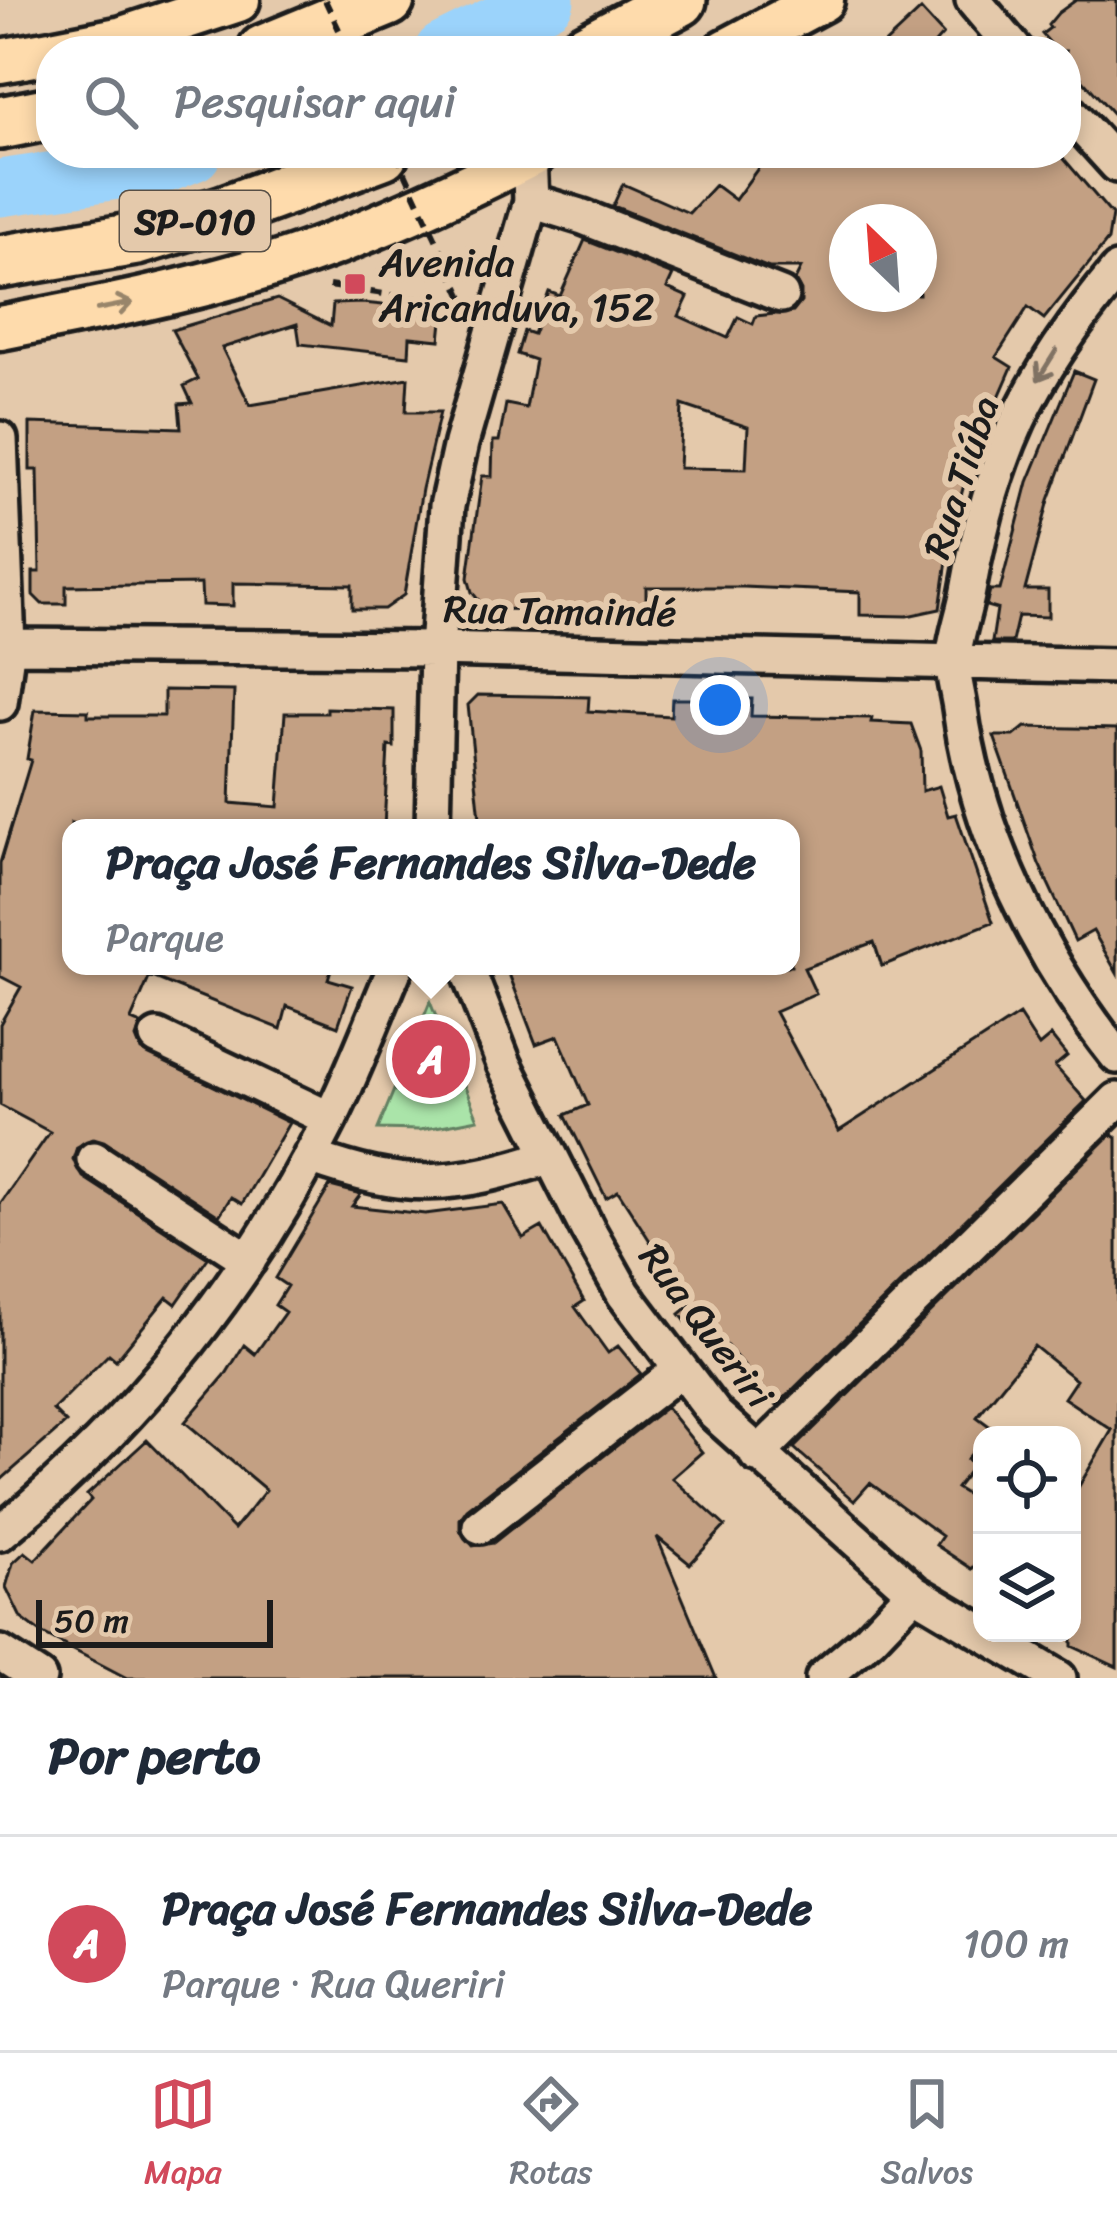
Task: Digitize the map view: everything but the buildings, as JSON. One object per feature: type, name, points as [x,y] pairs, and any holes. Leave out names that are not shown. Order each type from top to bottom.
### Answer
[{"type":"highway","points":[[300,36],[388,0]]},
{"type":"highway","points":[[612,36],[680,0]]},
{"type":"highway","points":[[0,123],[36,116]]},
{"type":"highway","name":"SP-010","points":[[0,262],[136,238],[222,213],[342,168]]},
{"type":"main road","points":[[129,36],[238,0]]},
{"type":"main road","points":[[754,36],[822,0]]},
{"type":"main road","points":[[0,61],[36,54]]},
{"type":"main road","points":[[0,328],[146,299],[284,262],[500,168]]},
{"type":"street","points":[[973,0],[1003,36]]},
{"type":"street","points":[[1081,125],[1117,165]]},
{"type":"street","points":[[433,819],[437,649],[447,506],[531,202],[532,168]]},
{"type":"street","points":[[531,202],[781,295]]},
{"type":"street","name":"Rua Tiúba","points":[[953,663],[988,501],[1009,434],[1070,327],[1117,272]]},
{"type":"street","points":[[0,440],[4,646],[0,703]]},
{"type":"street","name":"Rua Tamaindé","points":[[4,646],[437,649],[1117,666]]},
{"type":"street","points":[[953,663],[965,745],[1010,877],[1053,968],[1117,1056]]},
{"type":"street","points":[[0,1534],[96,1450],[170,1368],[249,1261],[330,1119],[392,975]]},
{"type":"street","name":"Rua Queriri","points":[[469,975],[504,1064],[624,1294],[715,1414],[914,1592],[1059,1678]]},
{"type":"street","points":[[158,1037],[330,1119]]},
{"type":"street","points":[[757,1455],[1117,1100]]},
{"type":"street","points":[[310,1157],[405,1184],[449,1183],[549,1156]]},
{"type":"street","points":[[94,1159],[249,1261]]},
{"type":"street","points":[[480,1526],[680,1370]]},
{"type":"street","points":[[823,1678],[914,1592]]},
{"type":"street","points":[[0,1653],[39,1678]]},
{"type":"path","points":[[325,0],[342,36]]},
{"type":"path","points":[[319,285],[467,306],[403,168]]},
{"type":"green space","points":[[430,1002],[478,1119],[420,1130],[378,1129]]},
{"type":"waterway","points":[[473,36],[546,0]]},
{"type":"waterway","points":[[0,188],[138,168]]},
{"type":"place","name":"Avenida Aricanduva, 152","points":[[355,284]]},
{"type":"place","name":"Praça José Fernandes Silva-Dede","points":[[431,1059]]}]
